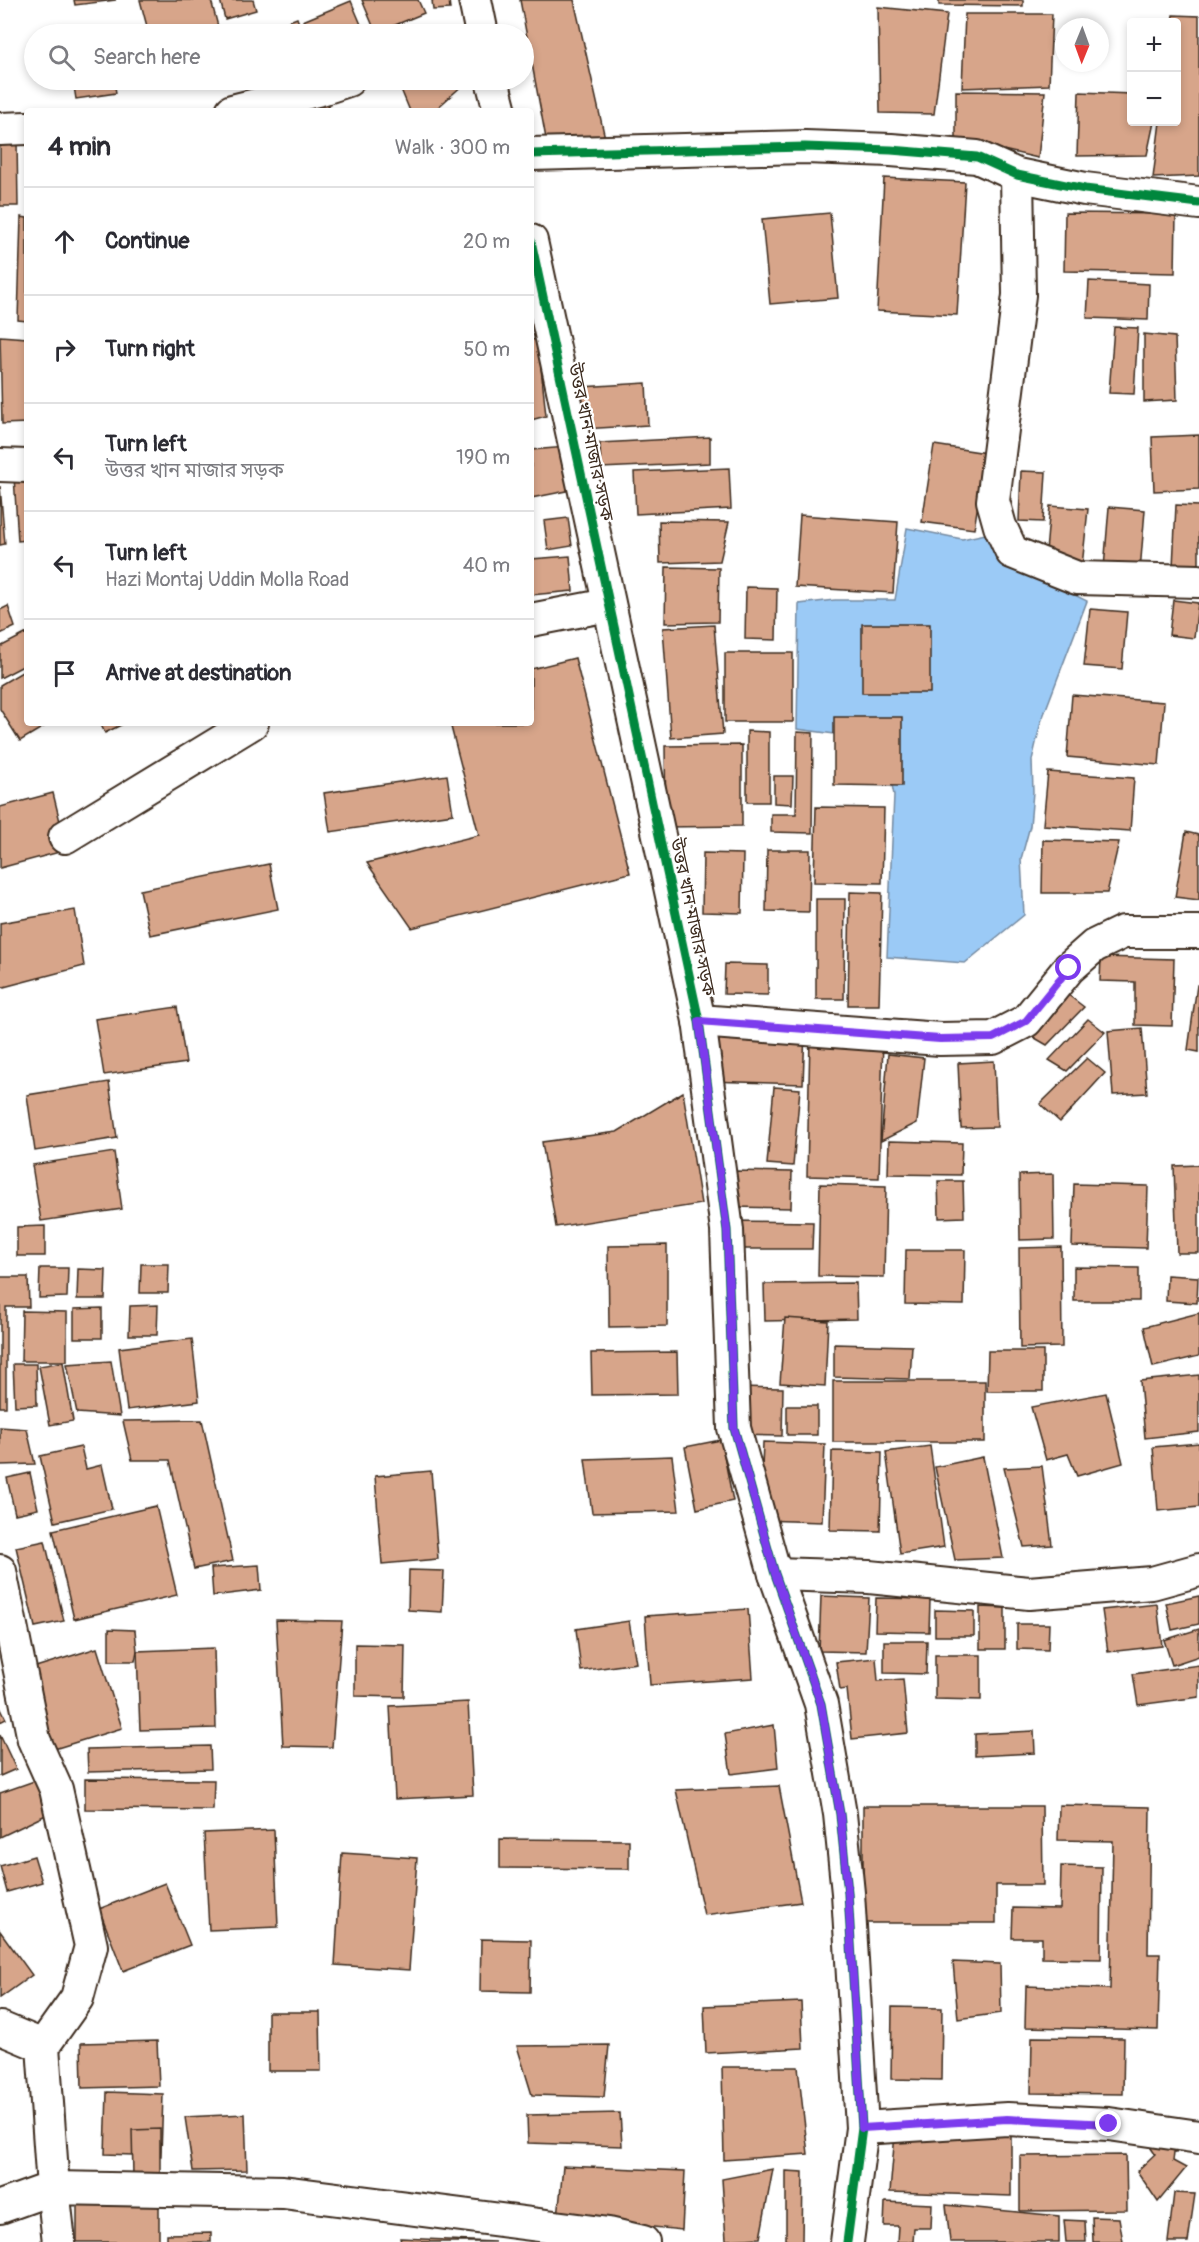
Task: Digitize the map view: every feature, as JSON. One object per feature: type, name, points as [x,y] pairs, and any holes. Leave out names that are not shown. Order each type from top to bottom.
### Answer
[{"type":"street","points":[[475,0],[480,24]]},
{"type":"street","points":[[244,108],[317,90]]},
{"type":"street","points":[[495,90],[499,108]]},
{"type":"street","points":[[0,129],[24,128]]},
{"type":"street","points":[[534,154],[805,147],[891,150],[977,157],[1017,175],[1085,189],[1199,203]]},
{"type":"street","points":[[1017,175],[1019,294],[993,501],[1000,526],[1012,552],[1077,578],[1199,581]]},
{"type":"street","name":"উত্তর খান মাজার সড়ক","points":[[534,265],[537,289],[699,1021],[727,1230],[734,1428],[775,1574],[821,1704],[840,1814],[848,1893],[862,2128],[847,2242]]},
{"type":"street","points":[[0,465],[24,466]]},
{"type":"street","points":[[534,619],[608,605]]},
{"type":"street","points":[[65,837],[247,726]]},
{"type":"street","points":[[699,1021],[940,1039],[993,1038],[1026,1021],[1069,968],[1094,946],[1123,932],[1199,933]]},
{"type":"street","points":[[775,1574],[869,1577],[1029,1593],[1152,1583],[1199,1570]]},
{"type":"street","points":[[0,1571],[34,1740],[56,1790],[91,1946],[77,1998],[43,2046],[59,2242]]},
{"type":"street","points":[[0,2028],[43,2046]]},
{"type":"street","points":[[862,2128],[1007,2119],[1109,2124],[1199,2137]]},
{"type":"street","points":[[0,2207],[54,2188],[283,2192],[609,2234],[643,2242]]},
{"type":"water","points":[[907,528],[962,539],[1000,531],[1052,584],[1087,601],[1041,722],[1032,760],[1033,792],[1030,826],[1021,859],[1024,915],[965,963],[887,957],[894,795],[882,735],[850,736],[797,729],[799,604],[835,600],[895,600]]},
{"type":"building","points":[[74,0],[116,0],[75,5]]},
{"type":"building","points":[[140,0],[211,0],[217,24],[146,24]]},
{"type":"building","points":[[220,0],[253,0],[256,10],[225,19]]},
{"type":"building","points":[[362,0],[418,0],[424,13],[398,24],[372,24]]},
{"type":"building","points":[[432,0],[449,0],[450,9],[433,10]]},
{"type":"building","points":[[520,0],[574,0],[605,138],[547,144],[534,75],[534,24],[524,24]]},
{"type":"building","points":[[939,0],[1023,0],[1023,6],[939,5]]},
{"type":"building","points":[[351,1],[361,24],[304,24],[303,21]]},
{"type":"building","points":[[878,7],[947,14],[934,114],[880,113]]},
{"type":"building","points":[[965,14],[1052,14],[1049,85],[962,88]]},
{"type":"building","points":[[1173,15],[1199,16],[1199,176],[1153,178],[1160,126],[1181,126],[1181,18],[1173,18]]},
{"type":"building","points":[[297,18],[299,24],[282,24]]},
{"type":"building","points":[[75,90],[116,90],[116,93],[76,99]]},
{"type":"building","points":[[401,90],[457,90],[437,108],[409,108]]},
{"type":"building","points":[[956,91],[1045,92],[1038,158],[956,139]]},
{"type":"building","points":[[1079,92],[1127,94],[1127,126],[1153,126],[1147,155],[1077,156]]},
{"type":"building","points":[[328,102],[329,108],[297,108]]},
{"type":"building","points":[[0,142],[17,142],[18,206],[0,206]]},
{"type":"building","points":[[884,178],[965,182],[957,315],[877,311]]},
{"type":"building","points":[[830,213],[838,298],[770,304],[762,219]]},
{"type":"building","points":[[1065,213],[1176,214],[1175,273],[1064,271]]},
{"type":"building","points":[[21,217],[24,218],[24,321],[18,320]]},
{"type":"building","points":[[1089,281],[1149,284],[1148,320],[1087,318]]},
{"type":"building","points":[[1114,327],[1138,328],[1134,394],[1109,393]]},
{"type":"building","points":[[1144,334],[1175,337],[1177,400],[1144,402]]},
{"type":"building","points":[[0,336],[24,338],[24,423],[2,424]]},
{"type":"building","points":[[538,339],[546,416],[534,419],[534,340]]},
{"type":"building","points":[[646,383],[648,425],[583,429],[581,387]]},
{"type":"building","points":[[1199,435],[1199,489],[1154,491],[1152,437]]},
{"type":"building","points":[[710,437],[710,463],[601,468],[600,443]]},
{"type":"building","points":[[934,445],[986,453],[974,529],[922,522]]},
{"type":"building","points":[[567,447],[572,490],[534,497],[534,450]]},
{"type":"building","points":[[729,468],[731,509],[636,514],[634,472]]},
{"type":"building","points":[[1021,471],[1046,472],[1043,522],[1019,521]]},
{"type":"building","points":[[24,475],[24,540],[18,541],[14,476]]},
{"type":"building","points":[[0,486],[5,544],[0,545]]},
{"type":"building","points":[[1176,505],[1199,506],[1199,568],[1173,567]]},
{"type":"building","points":[[1050,506],[1088,509],[1082,566],[1045,563]]},
{"type":"building","points":[[1109,507],[1145,510],[1140,571],[1104,568]]},
{"type":"building","points":[[800,515],[898,522],[893,593],[795,587]]},
{"type":"building","points":[[568,518],[572,546],[548,550],[544,521]]},
{"type":"building","points":[[659,521],[729,522],[720,561],[660,563]]},
{"type":"building","points":[[570,556],[573,591],[534,595],[534,559]]},
{"type":"building","points":[[666,567],[719,568],[718,622],[665,623]]},
{"type":"building","points":[[746,587],[777,588],[776,640],[745,639]]},
{"type":"building","points":[[1173,600],[1198,603],[1194,638],[1169,635]]},
{"type":"building","points":[[8,606],[15,627],[0,634],[0,610]]},
{"type":"building","points":[[1090,609],[1127,612],[1122,669],[1084,666]]},
{"type":"building","points":[[862,624],[930,624],[930,693],[862,693]]},
{"type":"building","points":[[714,625],[723,734],[671,738],[663,628]]},
{"type":"building","points":[[24,635],[24,666],[0,678],[0,647]]},
{"type":"building","points":[[725,653],[793,653],[793,722],[725,722]]},
{"type":"building","points":[[575,658],[630,873],[412,928],[367,863],[479,835],[451,726],[534,726],[534,668]]},
{"type":"building","points":[[24,671],[24,726],[45,726],[20,741],[0,709],[0,685]]},
{"type":"building","points":[[1072,695],[1164,702],[1159,765],[1067,757]]},
{"type":"building","points":[[834,717],[902,717],[902,786],[834,785]]},
{"type":"building","points":[[102,726],[119,726],[105,733]]},
{"type":"building","points":[[747,731],[769,732],[769,802],[747,802]]},
{"type":"building","points":[[797,732],[813,733],[812,833],[771,832],[771,814],[796,814]]},
{"type":"building","points":[[742,745],[742,826],[666,827],[665,746]]},
{"type":"building","points":[[1048,772],[1134,778],[1130,831],[1043,825]]},
{"type":"building","points":[[447,775],[453,814],[330,832],[324,793]]},
{"type":"building","points":[[774,776],[793,776],[792,804],[774,803]]},
{"type":"building","points":[[53,793],[67,850],[0,868],[0,807]]},
{"type":"building","points":[[816,807],[884,808],[882,883],[814,882]]},
{"type":"building","points":[[1186,832],[1199,835],[1199,900],[1175,897]]},
{"type":"building","points":[[1043,840],[1119,842],[1107,893],[1042,893]]},
{"type":"building","points":[[767,850],[810,850],[809,912],[766,911]]},
{"type":"building","points":[[703,853],[743,854],[742,913],[702,912]]},
{"type":"building","points":[[269,864],[278,909],[150,935],[140,890]]},
{"type":"building","points":[[850,892],[882,893],[879,1005],[848,1005]]},
{"type":"building","points":[[816,899],[845,899],[844,999],[816,999]]},
{"type":"building","points":[[75,910],[84,966],[0,988],[0,923]]},
{"type":"building","points":[[1101,957],[1174,959],[1172,1026],[1135,1025],[1135,982],[1100,981]]},
{"type":"building","points":[[725,964],[768,965],[768,995],[724,994]]},
{"type":"building","points":[[1197,985],[1199,985],[1199,1052],[1188,1050]]},
{"type":"building","points":[[1067,994],[1084,1007],[1047,1045],[1028,1034]]},
{"type":"building","points":[[177,1007],[186,1063],[104,1075],[95,1019]]},
{"type":"building","points":[[1088,1019],[1105,1032],[1067,1071],[1049,1060]]},
{"type":"building","points":[[709,1027],[805,1030],[803,1084],[708,1081]]},
{"type":"building","points":[[1142,1028],[1147,1093],[1113,1095],[1108,1031]]},
{"type":"building","points":[[810,1038],[883,1040],[879,1178],[807,1176]]},
{"type":"building","points":[[888,1054],[924,1058],[917,1123],[881,1141]]},
{"type":"building","points":[[1087,1058],[1105,1073],[1060,1122],[1040,1104]]},
{"type":"building","points":[[994,1061],[997,1127],[961,1128],[958,1063]]},
{"type":"building","points":[[109,1082],[117,1138],[35,1151],[27,1095]]},
{"type":"building","points":[[774,1087],[800,1089],[793,1166],[767,1164]]},
{"type":"building","points":[[683,1092],[701,1204],[556,1227],[542,1142],[617,1132]]},
{"type":"building","points":[[889,1141],[962,1143],[961,1175],[888,1174]]},
{"type":"building","points":[[114,1152],[122,1209],[41,1221],[32,1165]]},
{"type":"building","points":[[1199,1165],[1199,1253],[1177,1253],[1174,1166]]},
{"type":"building","points":[[734,1171],[792,1172],[791,1208],[734,1207]]},
{"type":"building","points":[[1053,1174],[1054,1239],[1020,1240],[1019,1175]]},
{"type":"building","points":[[938,1181],[963,1181],[964,1217],[939,1218]]},
{"type":"building","points":[[820,1184],[886,1186],[884,1277],[818,1276]]},
{"type":"building","points":[[1074,1184],[1148,1186],[1146,1248],[1072,1246]]},
{"type":"building","points":[[731,1221],[813,1222],[812,1249],[731,1249]]},
{"type":"building","points":[[45,1226],[45,1256],[17,1256],[17,1227]]},
{"type":"building","points":[[667,1245],[667,1326],[609,1327],[608,1246]]},
{"type":"building","points":[[1061,1247],[1062,1347],[1020,1348],[1019,1248]]},
{"type":"building","points":[[906,1250],[965,1250],[964,1305],[905,1304]]},
{"type":"building","points":[[141,1264],[169,1264],[168,1293],[140,1293]]},
{"type":"building","points":[[1074,1267],[1139,1268],[1139,1301],[1074,1301]]},
{"type":"building","points":[[40,1268],[68,1268],[67,1297],[39,1298]]},
{"type":"building","points":[[78,1269],[106,1270],[105,1299],[77,1299]]},
{"type":"building","points":[[1167,1275],[1198,1277],[1197,1303],[1166,1301]]},
{"type":"building","points":[[0,1277],[28,1277],[29,1307],[6,1307],[6,1407],[0,1407]]},
{"type":"building","points":[[856,1283],[857,1319],[765,1321],[764,1284]]},
{"type":"building","points":[[158,1305],[157,1335],[129,1335],[130,1306]]},
{"type":"building","points":[[102,1308],[102,1338],[74,1338],[74,1309]]},
{"type":"building","points":[[22,1311],[67,1312],[67,1361],[21,1361]]},
{"type":"building","points":[[1199,1313],[1199,1356],[1153,1367],[1144,1327]]},
{"type":"building","points":[[785,1318],[828,1321],[825,1386],[780,1383]]},
{"type":"building","points":[[192,1339],[199,1401],[127,1410],[119,1348]]},
{"type":"building","points":[[834,1344],[912,1346],[910,1379],[834,1377]]},
{"type":"building","points":[[988,1351],[1043,1351],[1043,1391],[987,1391]]},
{"type":"building","points":[[677,1352],[678,1394],[592,1395],[591,1353]]},
{"type":"building","points":[[111,1361],[120,1416],[77,1413],[67,1364]]},
{"type":"building","points":[[63,1362],[73,1421],[50,1425],[39,1366]]},
{"type":"building","points":[[13,1364],[36,1364],[37,1405],[15,1406]]},
{"type":"building","points":[[1199,1375],[1199,1432],[1145,1438],[1140,1381]]},
{"type":"building","points":[[833,1381],[985,1381],[985,1442],[833,1442]]},
{"type":"building","points":[[738,1387],[783,1388],[782,1436],[737,1435]]},
{"type":"building","points":[[1106,1393],[1123,1463],[1077,1476],[1068,1454],[1046,1460],[1031,1407]]},
{"type":"building","points":[[787,1406],[817,1406],[817,1435],[787,1435]]},
{"type":"building","points":[[202,1420],[233,1561],[194,1569],[170,1460],[132,1460],[123,1421]]},
{"type":"building","points":[[0,1427],[27,1429],[35,1464],[0,1465]]},
{"type":"building","points":[[721,1440],[733,1501],[697,1509],[685,1447]]},
{"type":"building","points":[[763,1442],[825,1444],[822,1522],[760,1520]]},
{"type":"building","points":[[1199,1443],[1199,1507],[1158,1511],[1153,1447]]},
{"type":"building","points":[[930,1446],[944,1547],[900,1554],[886,1452]]},
{"type":"building","points":[[81,1447],[86,1469],[102,1465],[112,1509],[55,1522],[40,1456]]},
{"type":"building","points":[[832,1451],[882,1452],[880,1531],[830,1530]]},
{"type":"building","points":[[672,1456],[679,1511],[592,1513],[585,1459]]},
{"type":"building","points":[[983,1457],[1003,1558],[955,1560],[935,1467]]},
{"type":"building","points":[[1042,1466],[1052,1545],[1024,1547],[1004,1468]]},
{"type":"building","points":[[431,1471],[438,1559],[382,1564],[375,1476]]},
{"type":"building","points":[[30,1473],[38,1509],[15,1514],[7,1478]]},
{"type":"building","points":[[156,1506],[177,1595],[74,1619],[53,1530]]},
{"type":"building","points":[[45,1541],[64,1621],[35,1627],[16,1547]]},
{"type":"building","points":[[259,1565],[261,1590],[213,1596],[211,1568]]},
{"type":"building","points":[[409,1570],[444,1571],[442,1612],[408,1610]]},
{"type":"building","points":[[821,1596],[869,1598],[866,1652],[819,1651]]},
{"type":"building","points":[[1199,1596],[1199,1624],[1172,1630],[1166,1603]]},
{"type":"building","points":[[876,1598],[930,1599],[929,1632],[875,1631]]},
{"type":"building","points":[[1157,1604],[1162,1646],[1108,1652],[1102,1610]]},
{"type":"building","points":[[980,1607],[1005,1608],[1005,1649],[980,1649]]},
{"type":"building","points":[[748,1609],[753,1678],[650,1685],[645,1616]]},
{"type":"building","points":[[935,1610],[974,1611],[974,1636],[935,1636]]},
{"type":"building","points":[[276,1620],[342,1621],[332,1747],[283,1746]]},
{"type":"building","points":[[629,1621],[636,1663],[581,1671],[576,1629]]},
{"type":"building","points":[[1017,1624],[1049,1624],[1048,1650],[1017,1649]]},
{"type":"building","points":[[109,1629],[135,1630],[137,1651],[135,1661],[109,1661]]},
{"type":"building","points":[[1199,1629],[1199,1656],[1172,1665],[1164,1640]]},
{"type":"building","points":[[884,1641],[927,1641],[926,1674],[884,1673]]},
{"type":"building","points":[[355,1644],[405,1645],[404,1697],[355,1696]]},
{"type":"building","points":[[97,1648],[122,1728],[51,1750],[26,1670]]},
{"type":"building","points":[[214,1648],[216,1728],[140,1730],[137,1651]]},
{"type":"building","points":[[935,1655],[981,1655],[981,1700],[935,1699]]},
{"type":"building","points":[[876,1658],[878,1681],[903,1679],[908,1733],[852,1739],[847,1689],[840,1690],[836,1662]]},
{"type":"building","points":[[1199,1665],[1199,1697],[1138,1705],[1133,1674]]},
{"type":"building","points":[[468,1702],[473,1795],[395,1799],[390,1706]]},
{"type":"building","points":[[0,1707],[6,1719],[0,1722]]},
{"type":"building","points":[[774,1725],[778,1768],[731,1774],[725,1734]]},
{"type":"building","points":[[1034,1731],[1035,1753],[975,1756],[975,1734]]},
{"type":"building","points":[[0,1735],[16,1769],[0,1776]]},
{"type":"building","points":[[210,1746],[211,1769],[88,1772],[87,1749]]},
{"type":"building","points":[[40,1779],[52,1812],[0,1837],[0,1793]]},
{"type":"building","points":[[85,1779],[214,1780],[213,1810],[85,1809]]},
{"type":"building","points":[[779,1786],[801,1902],[704,1915],[676,1790]]},
{"type":"building","points":[[1059,1805],[1150,1807],[1148,1954],[1160,1954],[1158,2030],[1025,2027],[1026,1986],[1110,1989],[1113,1841],[1058,1840]]},
{"type":"building","points":[[863,1806],[1042,1806],[1043,1885],[996,1885],[996,1923],[863,1923]]},
{"type":"building","points":[[274,1830],[278,1927],[209,1930],[204,1833]]},
{"type":"building","points":[[500,1839],[629,1840],[629,1869],[500,1868]]},
{"type":"building","points":[[342,1853],[417,1858],[409,1970],[335,1965]]},
{"type":"building","points":[[34,1856],[42,1882],[7,1892],[0,1866]]},
{"type":"building","points":[[1061,1866],[1102,1867],[1101,1959],[1042,1958],[1042,1938],[1012,1938],[1013,1908],[1060,1909]]},
{"type":"building","points":[[165,1883],[190,1945],[123,1971],[99,1909]]},
{"type":"building","points":[[0,1931],[32,1975],[0,1998]]},
{"type":"building","points":[[481,1939],[531,1940],[530,1992],[480,1991]]},
{"type":"building","points":[[953,1962],[1000,1964],[1001,2013],[958,2019]]},
{"type":"building","points":[[801,2002],[803,2048],[706,2053],[704,2006]]},
{"type":"building","points":[[892,2007],[942,2008],[941,2080],[891,2079]]},
{"type":"building","points":[[268,2012],[320,2012],[321,2071],[268,2071]]},
{"type":"building","points":[[1032,2037],[1124,2038],[1123,2094],[1031,2093]]},
{"type":"building","points":[[157,2041],[159,2086],[82,2088],[81,2043]]},
{"type":"building","points":[[609,2045],[604,2097],[532,2095],[517,2046]]},
{"type":"building","points":[[722,2067],[798,2067],[808,2154],[724,2160]]},
{"type":"building","points":[[107,2092],[163,2094],[161,2156],[105,2154]]},
{"type":"building","points":[[620,2113],[622,2146],[528,2143],[527,2115]]},
{"type":"building","points":[[245,2114],[247,2170],[193,2171],[185,2117]]},
{"type":"building","points":[[160,2129],[160,2176],[133,2176],[132,2130]]},
{"type":"building","points":[[1011,2131],[1011,2196],[890,2192],[895,2134]]},
{"type":"building","points":[[1140,2132],[1188,2151],[1174,2152],[1173,2161],[1186,2168],[1158,2202],[1137,2171],[1155,2154]]},
{"type":"building","points":[[1126,2155],[1127,2210],[1020,2211],[1020,2156]]},
{"type":"building","points":[[563,2166],[685,2171],[682,2230],[558,2217]]},
{"type":"building","points":[[773,2169],[760,2238],[726,2240],[722,2179]]},
{"type":"building","points":[[786,2171],[803,2172],[802,2242],[786,2242]]},
{"type":"building","points":[[1174,2193],[1195,2194],[1188,2242],[1168,2242]]},
{"type":"building","points":[[77,2200],[159,2204],[159,2242],[77,2242]]},
{"type":"building","points":[[885,2202],[932,2204],[931,2228],[914,2228],[913,2242],[897,2242],[898,2226],[884,2226]]},
{"type":"building","points":[[946,2205],[1059,2216],[1059,2242],[950,2242]]},
{"type":"building","points":[[1092,2217],[1119,2218],[1123,2242],[1093,2242]]},
{"type":"building","points":[[1064,2220],[1085,2221],[1086,2242],[1066,2242]]},
{"type":"building","points":[[211,2233],[211,2242],[167,2242],[167,2234]]},
{"type":"building","points":[[400,2238],[495,2242],[401,2242]]},
{"type":"cycle path","points":[[534,154],[805,147],[891,150],[977,157],[1017,175],[1085,189],[1199,203]]},
{"type":"cycle path","points":[[534,255],[699,1021],[727,1230],[734,1428],[775,1574],[821,1704],[840,1814],[848,1893],[862,2128],[847,2242]]},
{"type":"route","points":[[1069,968],[1026,1021],[993,1038],[940,1039],[699,1021],[727,1230],[734,1428],[775,1574],[821,1704],[840,1814],[848,1893],[862,2128],[1007,2119],[1109,2124]]}]
